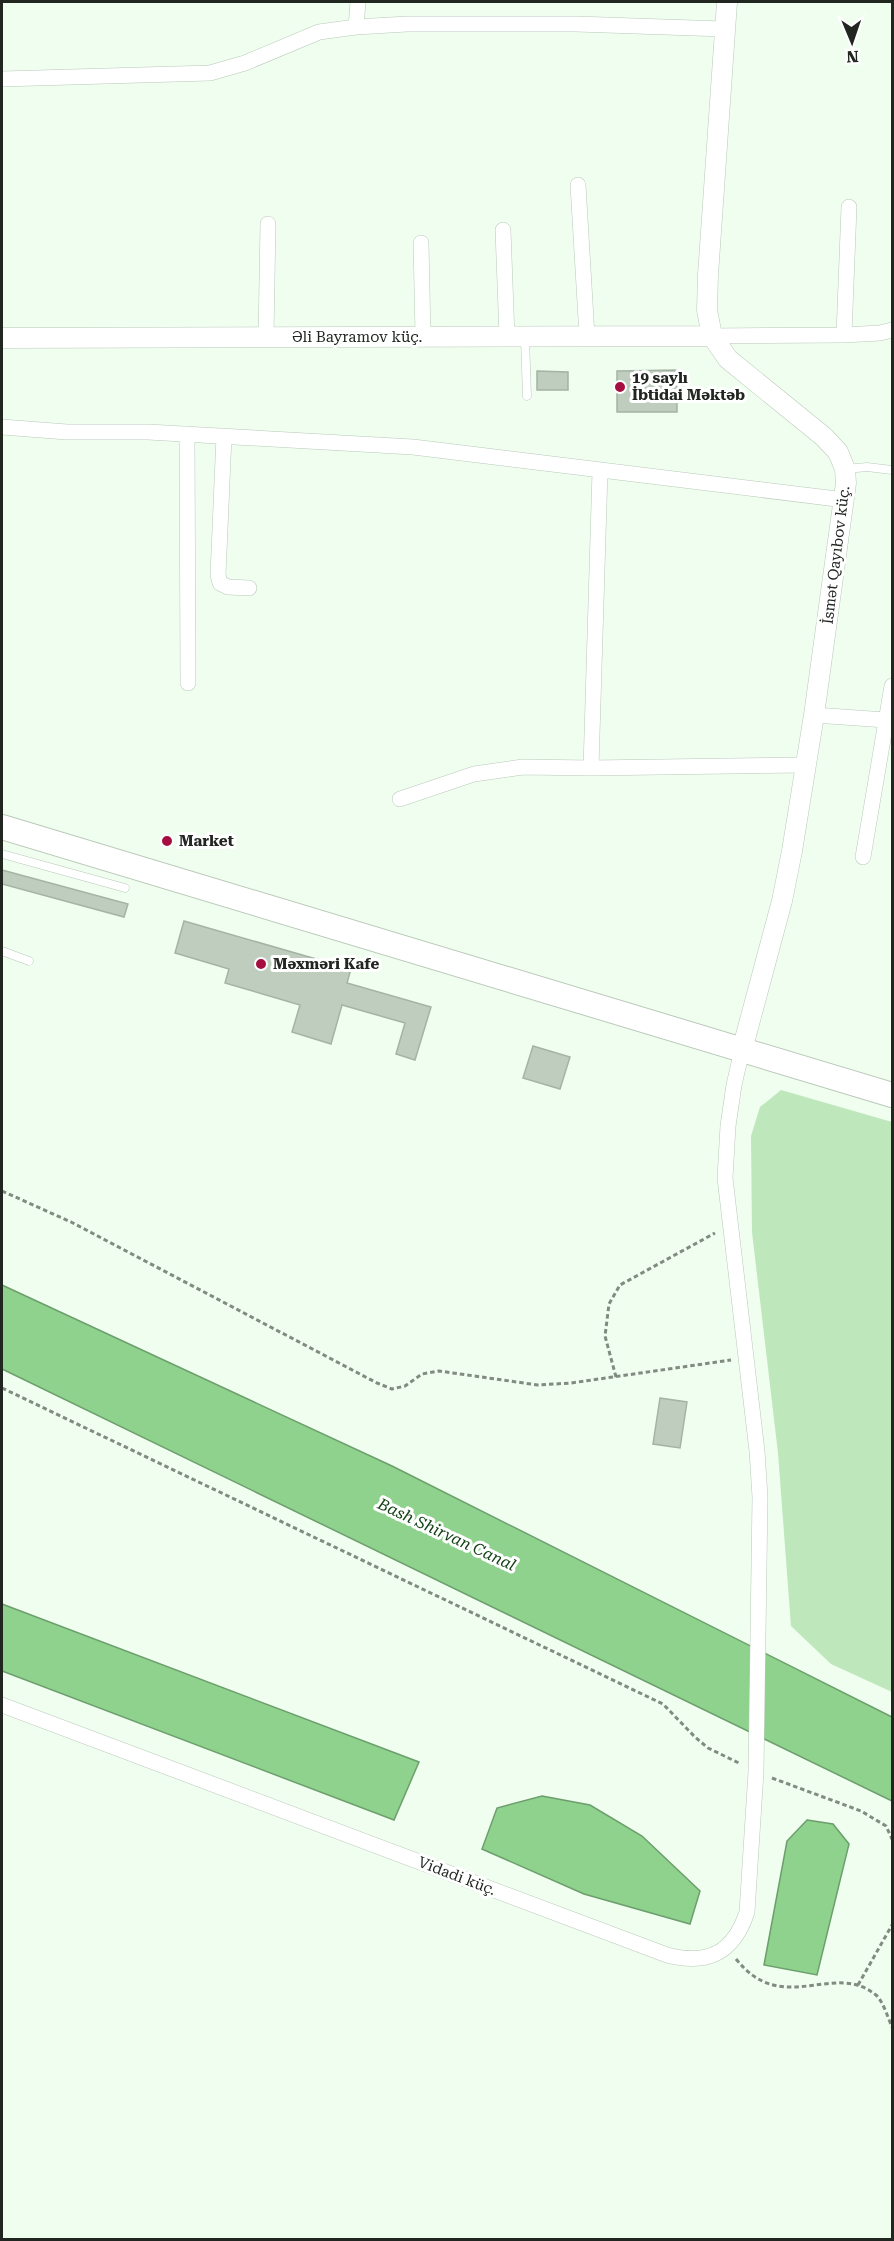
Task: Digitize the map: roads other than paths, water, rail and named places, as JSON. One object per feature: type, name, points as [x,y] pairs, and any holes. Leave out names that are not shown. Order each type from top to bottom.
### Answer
[{"type":"main road","points":[[2,827],[892,1095]]},
{"type":"street","points":[[356,27],[358,2]]},
{"type":"street","name":"İsmət Qayıbov küç.","points":[[727,2],[708,275],[708,310],[712,336],[729,359],[824,437],[838,452],[845,469],[845,500],[792,851],[782,901],[742,1050]]},
{"type":"street","points":[[2,79],[210,73],[245,63],[319,32],[356,27],[407,24],[576,24],[724,28]]},
{"type":"street","points":[[578,185],[587,336]]},
{"type":"street","points":[[844,335],[849,207]]},
{"type":"street","points":[[266,337],[268,224]]},
{"type":"street","points":[[502,230],[516,337]]},
{"type":"street","points":[[421,243],[423,336]]},
{"type":"street","points":[[712,336],[844,335],[892,330]]},
{"type":"street","name":"Əli Bayramov küç.","points":[[2,338],[712,336]]},
{"type":"street","points":[[2,427],[67,432],[187,434],[413,447],[845,500]]},
{"type":"street","points":[[187,434],[188,683]]},
{"type":"street","points":[[224,436],[218,575],[220,583],[228,587],[249,588]]},
{"type":"street","points":[[591,768],[600,471]]},
{"type":"street","points":[[863,857],[892,686]]},
{"type":"street","points":[[814,715],[886,720]]},
{"type":"street","points":[[400,799],[474,774],[523,767],[806,765]]},
{"type":"street","name":"Vidadi küç.","points":[[2,1705],[668,1954],[686,1960],[708,1957],[726,1947],[741,1930],[747,1912],[757,1755],[760,1497],[757,1451],[725,1178],[728,1126],[742,1050]]},
{"type":"lane","points":[[516,337],[527,396]]},
{"type":"lane","points":[[845,469],[892,470]]},
{"type":"lane","points":[[2,854],[125,888]]},
{"type":"lane","points":[[2,951],[29,961]]},
{"type":"water","name":"Bash Shirvan Canal","points":[[2,1285],[392,1466],[892,1717],[892,1801],[2,1369]]},
{"type":"water","points":[[2,1604],[419,1762],[394,1820],[2,1671]]},
{"type":"water","points":[[542,1796],[590,1805],[642,1836],[700,1891],[690,1924],[584,1894],[482,1849],[497,1808]]},
{"type":"water","points":[[807,1820],[833,1824],[849,1844],[817,1975],[764,1965],[787,1841]]},
{"type":"place","name":"19 saylı İbtidai Məktəb","points":[[620,387]]},
{"type":"place","name":"Market","points":[[167,841]]},
{"type":"place","name":"Məxməri Kafe","points":[[261,964]]}]
